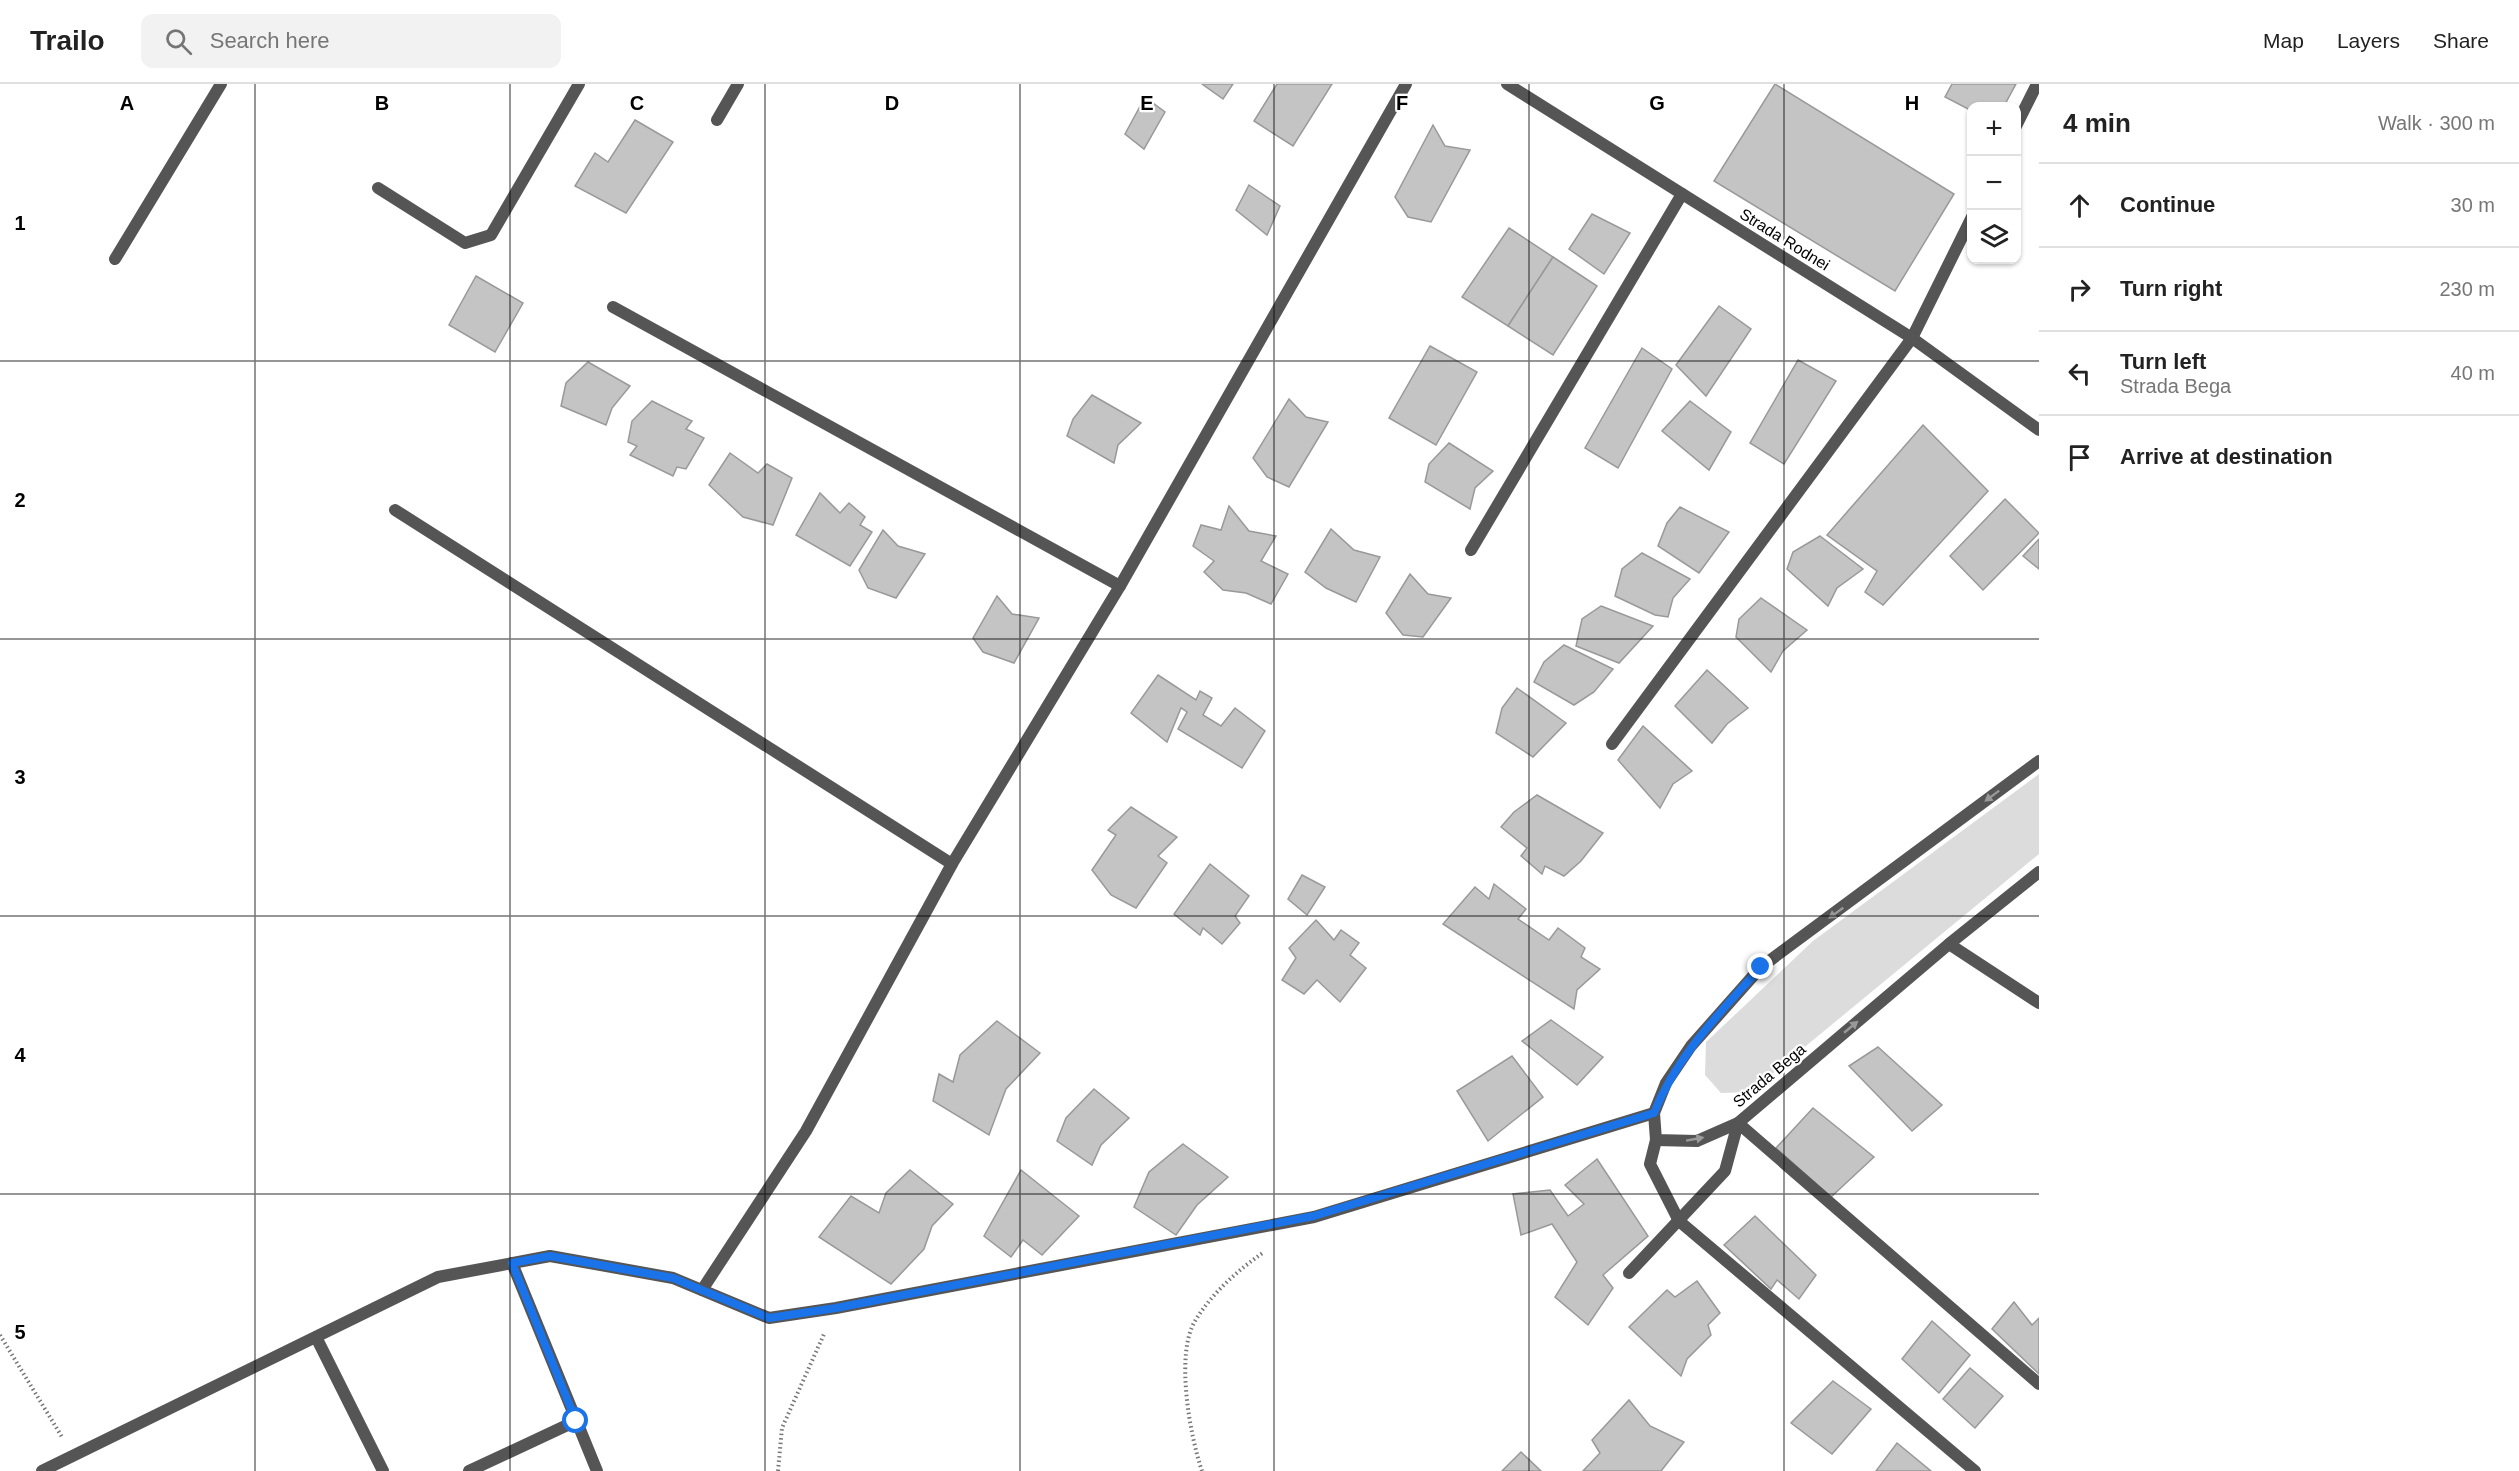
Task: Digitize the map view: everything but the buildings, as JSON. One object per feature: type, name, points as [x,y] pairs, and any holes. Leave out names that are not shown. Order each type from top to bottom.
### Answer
[{"type":"street","points":[[115,259],[220,84]]},
{"type":"street","points":[[378,188],[465,243],[491,235],[579,84]]},
{"type":"street","points":[[717,120],[738,84]]},
{"type":"street","points":[[702,1290],[806,1131],[952,864],[1120,586],[1406,84]]},
{"type":"street","name":"Strada Rodnei","points":[[1507,84],[1912,338],[2039,430]]},
{"type":"street","points":[[2021,116],[2037,84]]},
{"type":"street","points":[[1471,550],[1682,194]]},
{"type":"street","points":[[1612,744],[1912,338],[1967,225]]},
{"type":"street","points":[[613,307],[1120,586]]},
{"type":"street","points":[[395,510],[952,864]]},
{"type":"street","points":[[1975,1471],[1678,1221],[1650,1164],[1656,1140],[1654,1113],[1666,1083],[1691,1046],[1761,967],[2039,761]]},
{"type":"street","name":"Strada Bega","points":[[1656,1140],[1696,1141],[1738,1123],[1949,944],[2039,872]]},
{"type":"street","points":[[1949,944],[2039,1003]]},
{"type":"street","points":[[42,1471],[438,1277],[550,1256],[673,1278],[769,1318],[836,1308],[1314,1216],[1654,1113]]},
{"type":"street","points":[[1629,1273],[1725,1171],[1738,1123],[2039,1384]]},
{"type":"street","points":[[512,1263],[597,1471]]},
{"type":"street","points":[[315,1337],[383,1471]]},
{"type":"street","points":[[469,1471],[576,1421]]},
{"type":"path","points":[[1202,1471],[1192,1444],[1186,1397],[1187,1347],[1194,1322],[1240,1269],[1268,1249]]},
{"type":"path","points":[[778,1471],[782,1428],[836,1308]]},
{"type":"path","points":[[0,1335],[73,1456]]},
{"type":"shaded area","points":[[2039,774],[2039,854],[1750,1092],[1721,1093],[1705,1075],[1706,1042],[1813,941]]},
{"type":"route","points":[[576,1421],[512,1263],[550,1256],[673,1278],[769,1318],[836,1308],[1314,1216],[1654,1113],[1666,1083],[1691,1046],[1761,967]]}]
